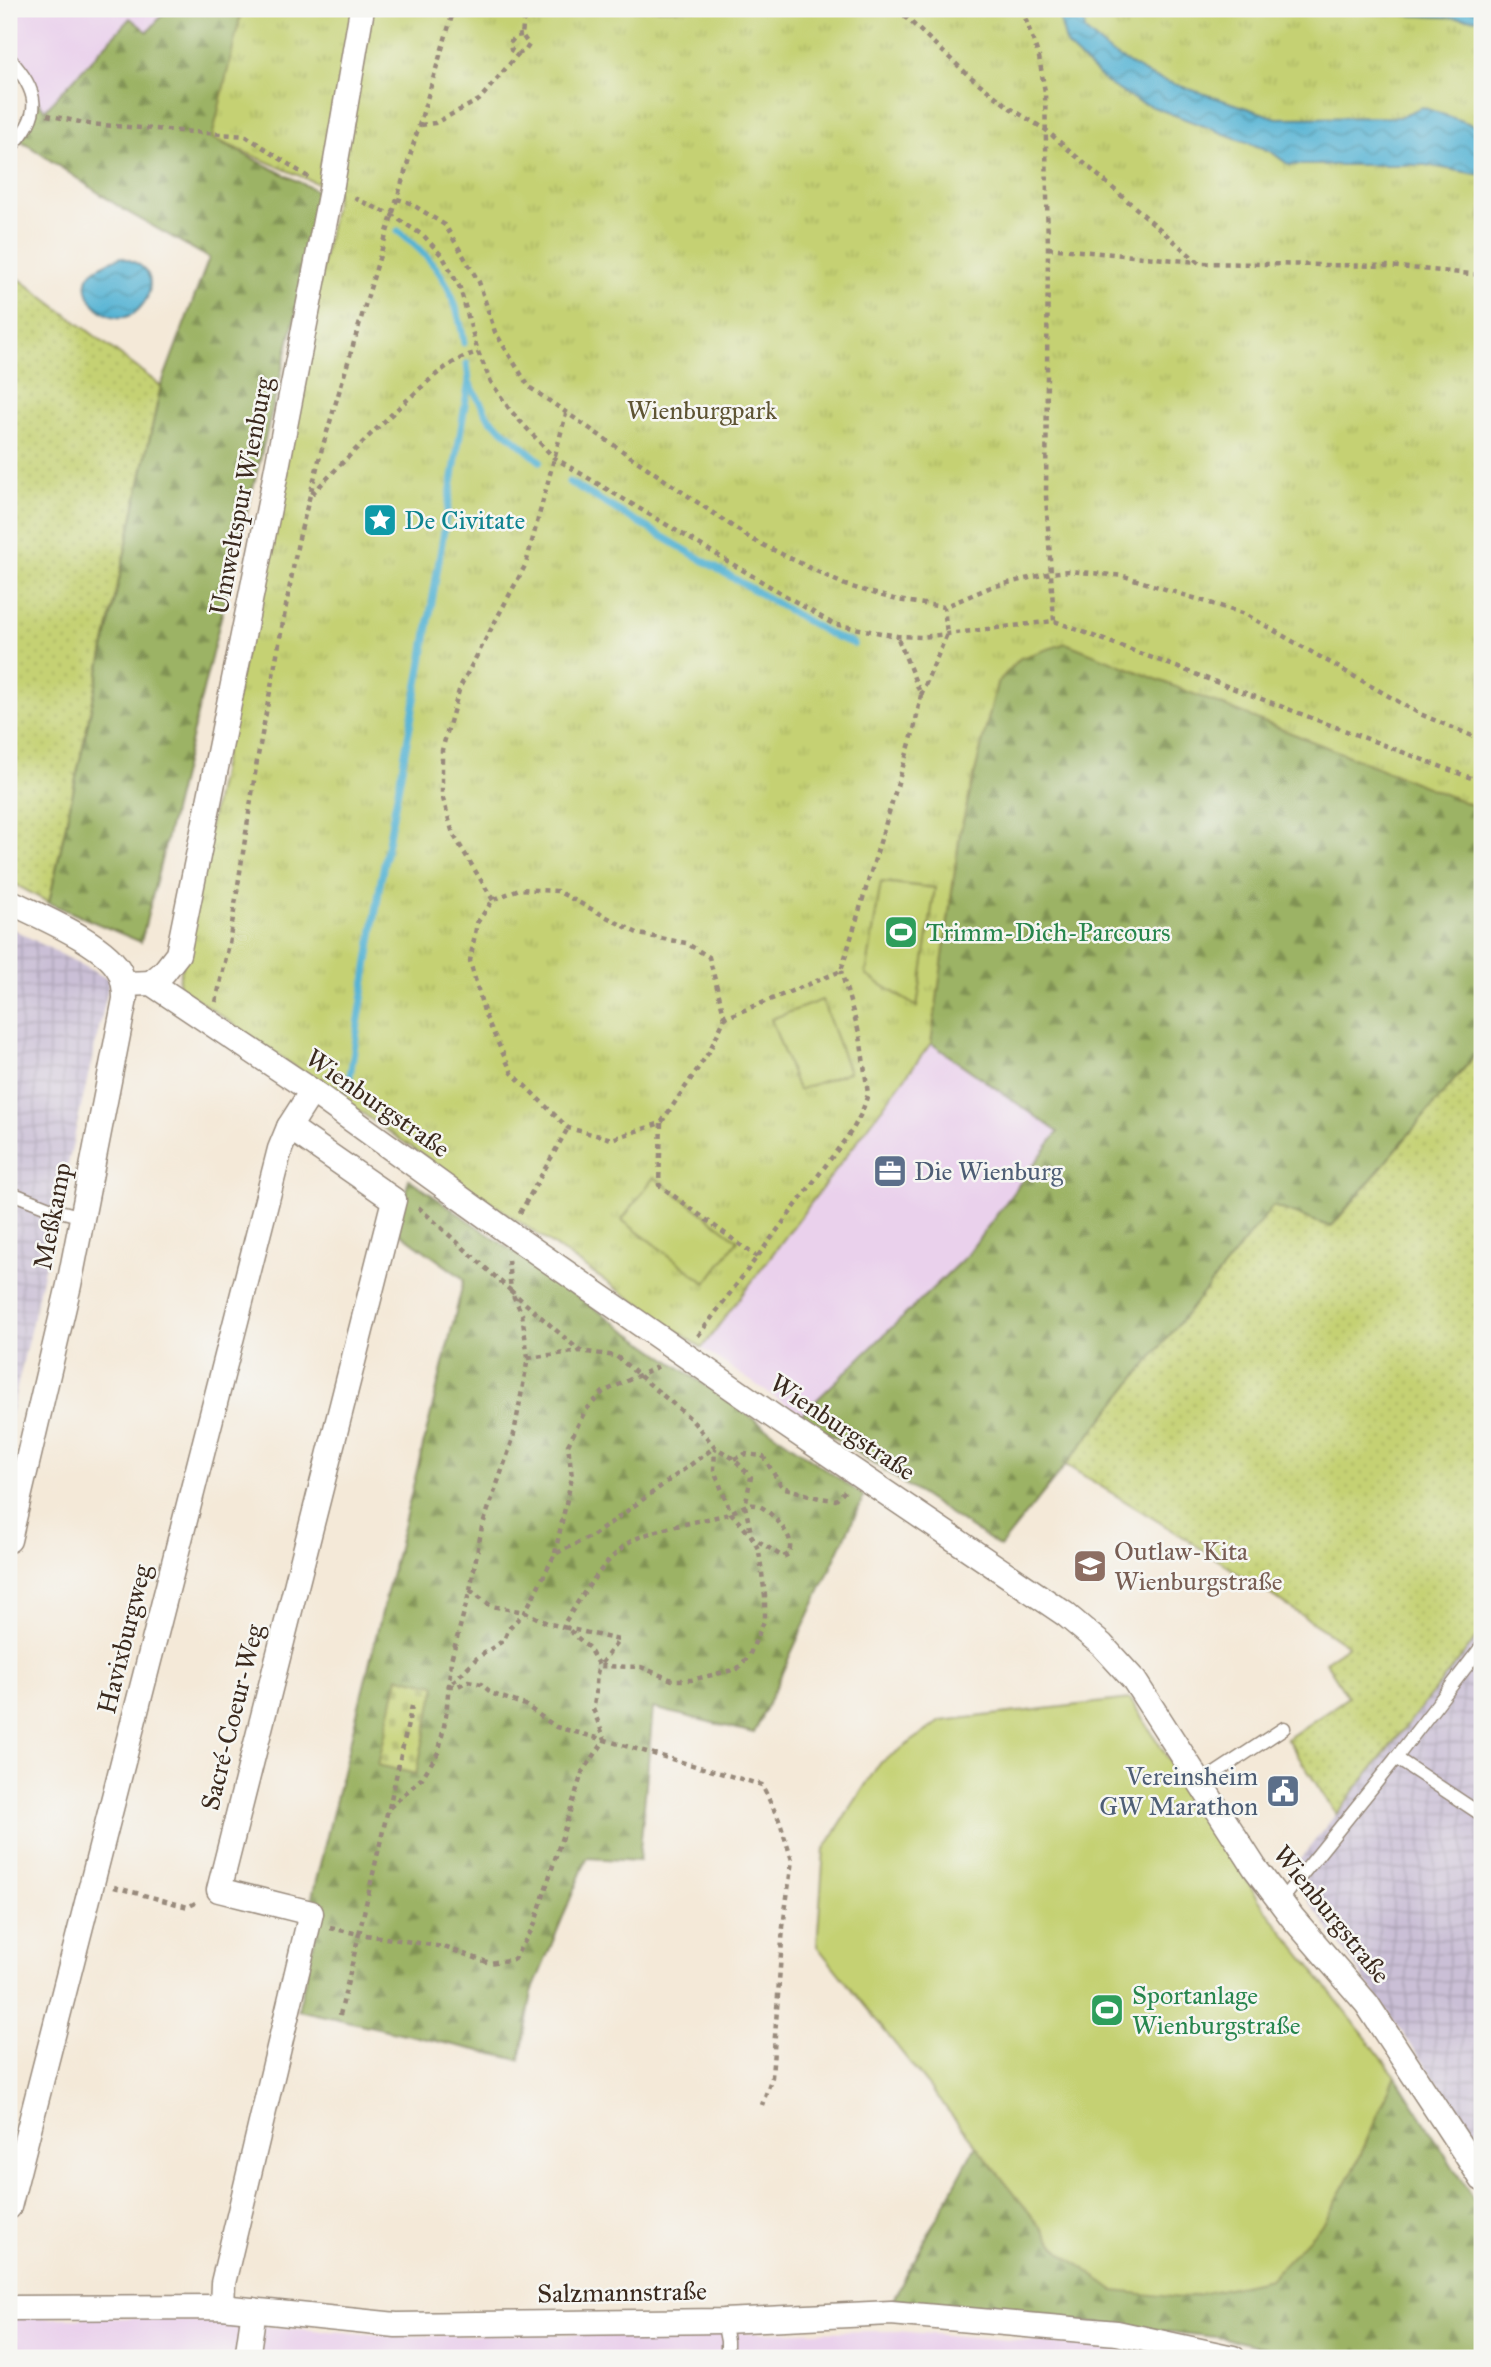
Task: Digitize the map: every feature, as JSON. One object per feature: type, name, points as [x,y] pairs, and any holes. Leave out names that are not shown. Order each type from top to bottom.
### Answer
[{"type":"street","name":"Umweltspur Wienburg","points":[[151,983],[178,954],[331,190],[362,9]]},
{"type":"street","points":[[9,901],[94,946],[119,970],[125,984],[151,983]]},
{"type":"street","name":"Wienburgstraße","points":[[151,983],[312,1091],[509,1233],[1065,1614],[1102,1645],[1133,1680],[1199,1784],[1280,1902],[1367,2004],[1482,2179]]},
{"type":"street","name":"Meßkamp","points":[[9,1540],[83,1217],[122,1019],[125,984]]},
{"type":"street","name":"Havixburgweg","points":[[9,2207],[280,1149],[289,1127],[312,1091]]},
{"type":"street","points":[[289,1127],[394,1200]]},
{"type":"street","name":"Sacré-Coeur-Weg","points":[[219,1891],[394,1200]]},
{"type":"street","points":[[219,1891],[311,1913],[223,2283],[222,2306]]},
{"type":"street","name":"Salzmannstraße","points":[[9,2308],[222,2306],[396,2325],[723,2321],[891,2313],[1117,2333],[1233,2358]]},
{"type":"street","points":[[247,2358],[254,2310]]},
{"type":"lane","points":[[9,58],[26,78],[34,97],[33,111],[19,139],[9,149]]},
{"type":"lane","points":[[9,1192],[52,1209],[83,1217]]},
{"type":"lane","points":[[1280,1902],[1482,1646]]},
{"type":"lane","points":[[1199,1784],[1284,1728]]},
{"type":"lane","points":[[1396,1758],[1482,1815]]},
{"type":"lane","points":[[723,2321],[727,2358]]},
{"type":"path","points":[[205,1020],[218,999],[257,761],[298,542],[324,440],[454,9]]},
{"type":"path","points":[[421,125],[435,123],[479,100],[518,54],[525,51],[529,45],[522,34],[525,9]]},
{"type":"path","points":[[897,9],[978,82],[1010,108],[1046,130],[1199,262]]},
{"type":"path","points":[[1022,9],[1039,57],[1045,92],[1048,248],[1046,496],[1054,621]]},
{"type":"path","points":[[518,54],[512,50],[510,43],[522,34]]},
{"type":"path","points":[[33,111],[89,124],[246,136],[320,185],[392,215],[424,236],[443,257],[460,288],[478,352],[491,382],[510,410],[553,457],[832,624],[897,636],[922,637],[1054,621],[1482,782]]},
{"type":"path","points":[[397,200],[410,204],[445,225],[479,282],[495,331],[529,387],[751,539],[845,585],[897,600],[944,607],[991,587],[1051,573],[1069,570],[1124,576],[1245,614],[1420,714],[1482,740]]},
{"type":"path","points":[[1048,248],[1199,262],[1390,266],[1482,275]]},
{"type":"path","points":[[311,494],[377,428],[446,365],[462,356],[478,352]]},
{"type":"path","points":[[493,900],[453,834],[442,795],[442,750],[460,687],[526,564],[566,414]]},
{"type":"path","points":[[449,1686],[477,1658],[504,1640],[509,1628],[525,1612],[555,1554],[572,1477],[568,1445],[585,1411],[603,1392],[685,1353],[853,1129],[862,1112],[868,1094],[860,1035],[841,971],[914,730],[920,695],[947,634],[944,607]]},
{"type":"path","points":[[897,636],[920,695]]},
{"type":"path","points":[[661,1123],[612,1139],[568,1128],[512,1073],[485,1015],[470,961],[477,923],[493,900],[519,889],[557,891],[639,934],[686,943],[709,957],[725,1018],[709,1052],[661,1123],[659,1185],[757,1257]]},
{"type":"path","points":[[725,1018],[841,971]]},
{"type":"path","points":[[509,1233],[568,1128]]},
{"type":"path","points":[[394,1200],[410,1200],[580,1351]]},
{"type":"path","points":[[388,1809],[422,1778],[439,1751],[446,1716],[451,1660],[470,1590],[482,1527],[513,1438],[528,1358],[522,1314],[511,1291]]},
{"type":"path","points":[[528,1358],[580,1351],[616,1356],[690,1418],[716,1447],[751,1476],[745,1506],[752,1537],[759,1551],[765,1595],[765,1619],[749,1656],[737,1669],[691,1680],[672,1681],[641,1667],[599,1666]]},
{"type":"path","points":[[599,1666],[589,1648],[567,1628],[565,1622],[602,1568],[630,1541],[731,1513],[745,1506],[757,1505],[767,1511],[790,1541],[789,1554],[783,1557],[752,1537],[731,1513],[714,1469],[716,1447]]},
{"type":"path","points":[[555,1554],[594,1535],[716,1447]]},
{"type":"path","points":[[734,1460],[745,1454],[763,1456],[782,1487],[819,1499],[836,1500],[861,1476]]},
{"type":"path","points":[[470,1590],[491,1606],[525,1612],[547,1623],[619,1640],[599,1666],[596,1675],[598,1693],[593,1709],[605,1740]]},
{"type":"path","points":[[449,1686],[458,1686],[468,1681],[481,1684],[493,1694],[524,1705],[556,1727],[762,1785],[779,1821],[792,1860],[783,1927],[772,2077],[762,2105]]},
{"type":"path","points":[[340,2015],[412,1706]]},
{"type":"path","points":[[308,1923],[444,1947],[490,1963],[514,1959],[534,1926],[582,1773],[605,1740]]},
{"type":"path","points":[[92,1882],[188,1907],[219,1891]]},
{"type":"shaded area","points":[[9,9],[167,9],[148,32],[131,18],[45,110],[9,58]]},
{"type":"shaded area","points":[[9,927],[110,980],[9,1423]]},
{"type":"shaded area","points":[[931,1043],[1058,1131],[966,1256],[801,1415],[702,1348]]},
{"type":"shaded area","points":[[1482,1631],[1482,2145],[1289,1873]]},
{"type":"shaded area","points":[[9,2318],[154,2318],[395,2336],[896,2331],[1120,2349],[1151,2358],[9,2358]]},
{"type":"green space","points":[[167,9],[454,9],[218,141],[325,195],[141,942],[49,903],[161,386],[209,258],[124,210],[19,139],[34,97],[45,110],[130,18],[148,32]]},
{"type":"green space","name":"Wienburgpark","points":[[242,9],[1482,9],[1482,813],[1472,805],[1066,643],[1020,658],[997,683],[960,833],[931,1043],[702,1348],[178,986],[337,192],[212,138]]},
{"type":"green space","points":[[9,271],[161,386],[49,903],[9,881]]},
{"type":"green space","points":[[1066,643],[1472,805],[1482,813],[1482,1047],[1331,1227],[1273,1206],[1000,1547],[801,1415],[966,1256],[1058,1132],[931,1043],[960,833],[997,683],[1020,658]]},
{"type":"green space","name":"Trimm-Dich-Parcours","points":[[881,882],[935,888],[917,1007],[866,975]]},
{"type":"green space","points":[[822,1000],[849,1072],[798,1090],[771,1019]]},
{"type":"green space","points":[[1482,1047],[1482,1631],[1336,1814],[1287,1739],[1348,1697],[1325,1661],[1348,1646],[1182,1536],[1066,1465],[1273,1205],[1331,1227]]},
{"type":"green space","points":[[654,1177],[738,1240],[706,1283],[622,1220]]},
{"type":"green space","points":[[409,1179],[864,1496],[754,1733],[653,1708],[639,1861],[587,1858],[532,1992],[520,2060],[298,2010],[322,1909],[310,1905],[464,1279],[396,1230]]},
{"type":"green space","points":[[398,1677],[436,1685],[416,1774],[378,1765]]},
{"type":"green space","name":"Sportanlage Wienburgstraße","points":[[1130,1699],[1263,1906],[1395,2075],[1357,2163],[1325,2221],[1270,2279],[1181,2298],[1115,2291],[1060,2251],[817,1946],[824,1849],[879,1764],[941,1721]]},
{"type":"green space","points":[[1395,2075],[1482,2213],[1482,2358],[1310,2358],[1224,2338],[893,2300],[976,2145],[1060,2251],[1325,2221],[1357,2163]]},
{"type":"water","points":[[1057,9],[1083,9],[1085,31],[1111,53],[1153,77],[1277,118],[1399,117],[1422,107],[1482,128],[1482,175],[1425,165],[1289,165],[1270,151],[1137,101],[1108,84],[1067,46]]},
{"type":"water","points":[[1316,9],[1482,9],[1482,19],[1344,12]]},
{"type":"water","points":[[121,257],[145,269],[150,284],[144,304],[129,316],[119,317],[108,315],[91,300],[87,281],[92,272]]},
{"type":"waterway","points":[[398,231],[425,255],[444,280],[456,308],[464,343]]},
{"type":"waterway","points":[[348,1089],[380,885],[421,668],[469,381],[467,364]]},
{"type":"waterway","points":[[469,382],[489,418],[540,461]]},
{"type":"waterway","points":[[569,482],[829,634],[854,644]]},
{"type":"place","name":"De Civitate","points":[[380,520]]},
{"type":"place","name":"Trimm-Dich-Parcours","points":[[901,932]]},
{"type":"place","name":"Die Wienburg","points":[[890,1171]]},
{"type":"place","name":"Outlaw-Kita Wienburgstraße","points":[[1090,1566]]},
{"type":"place","name":"Vereinsheim GW Marathon","points":[[1283,1791]]},
{"type":"place","name":"Sportanlage Wienburgstraße","points":[[1107,2010]]}]
